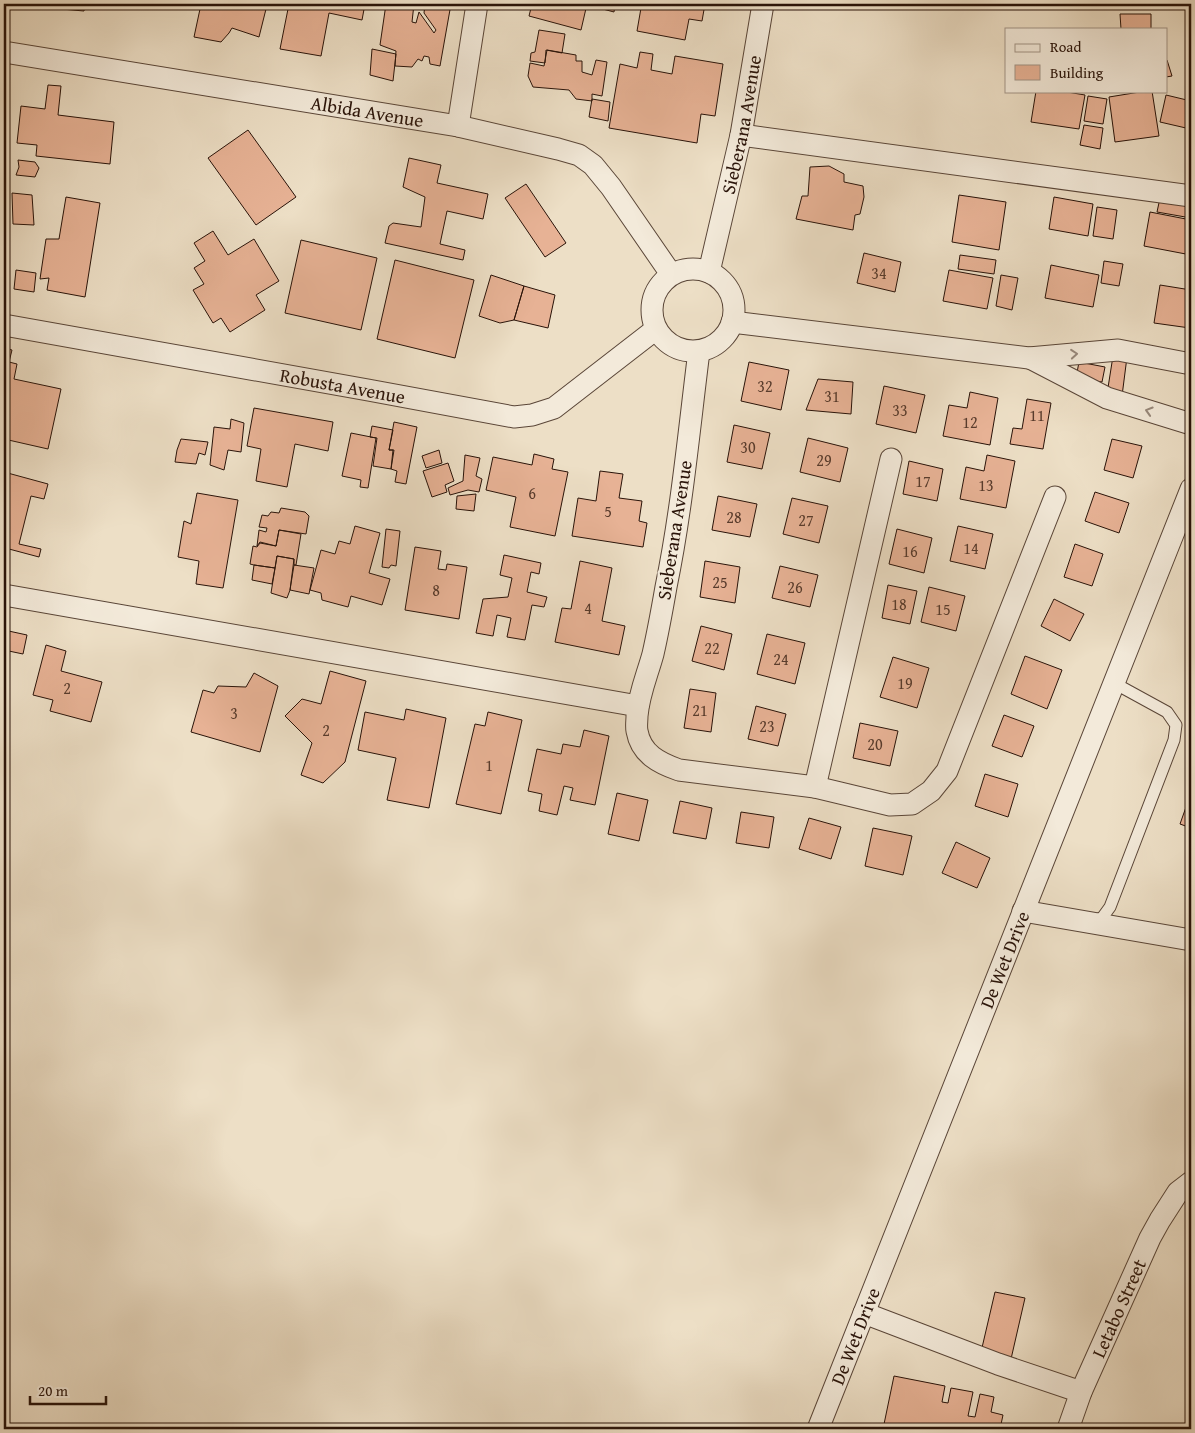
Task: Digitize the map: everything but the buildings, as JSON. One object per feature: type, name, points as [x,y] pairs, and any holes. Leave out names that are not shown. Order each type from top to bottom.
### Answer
[{"type":"street","points":[[458,126],[477,4]]},
{"type":"street","name":"Sieberana Avenue","points":[[709,272],[741,135],[762,4]]},
{"type":"street","name":"Albida Avenue","points":[[4,52],[458,126],[558,148],[579,155],[593,165],[612,187],[671,274]]},
{"type":"street","points":[[741,135],[1191,196]]},
{"type":"street","points":[[690,268],[709,272],[726,286],[734,306],[732,322],[725,336],[713,346],[699,351],[686,351],[674,347],[663,339],[656,328],[651,308],[657,289],[671,274],[690,268]]},
{"type":"street","points":[[732,322],[1029,358],[1118,350],[1191,364]]},
{"type":"street","name":"Robusta Avenue","points":[[4,325],[514,417],[532,415],[554,408],[656,328]]},
{"type":"street","name":"Sieberana Avenue","points":[[699,351],[678,522],[667,586],[652,655],[638,706],[636,729],[640,743],[662,764],[679,770],[815,787],[890,805],[912,804],[931,791],[947,771],[1055,497]]},
{"type":"street","points":[[1029,358],[1107,398],[1191,424]]},
{"type":"street","points":[[815,787],[891,459]]},
{"type":"street","name":"De Wet Drive","points":[[818,1429],[1191,489]]},
{"type":"street","points":[[4,595],[638,706]]},
{"type":"street","points":[[1023,911],[1191,940]]},
{"type":"street","name":"Letabo Street","points":[[1068,1429],[1081,1392],[1150,1238],[1160,1220],[1184,1187]]},
{"type":"street","points":[[864,1313],[998,1364],[1081,1392]]},
{"type":"lane","points":[[1089,923],[1102,918],[1110,908],[1174,740],[1176,725],[1167,712],[1114,683]]}]
